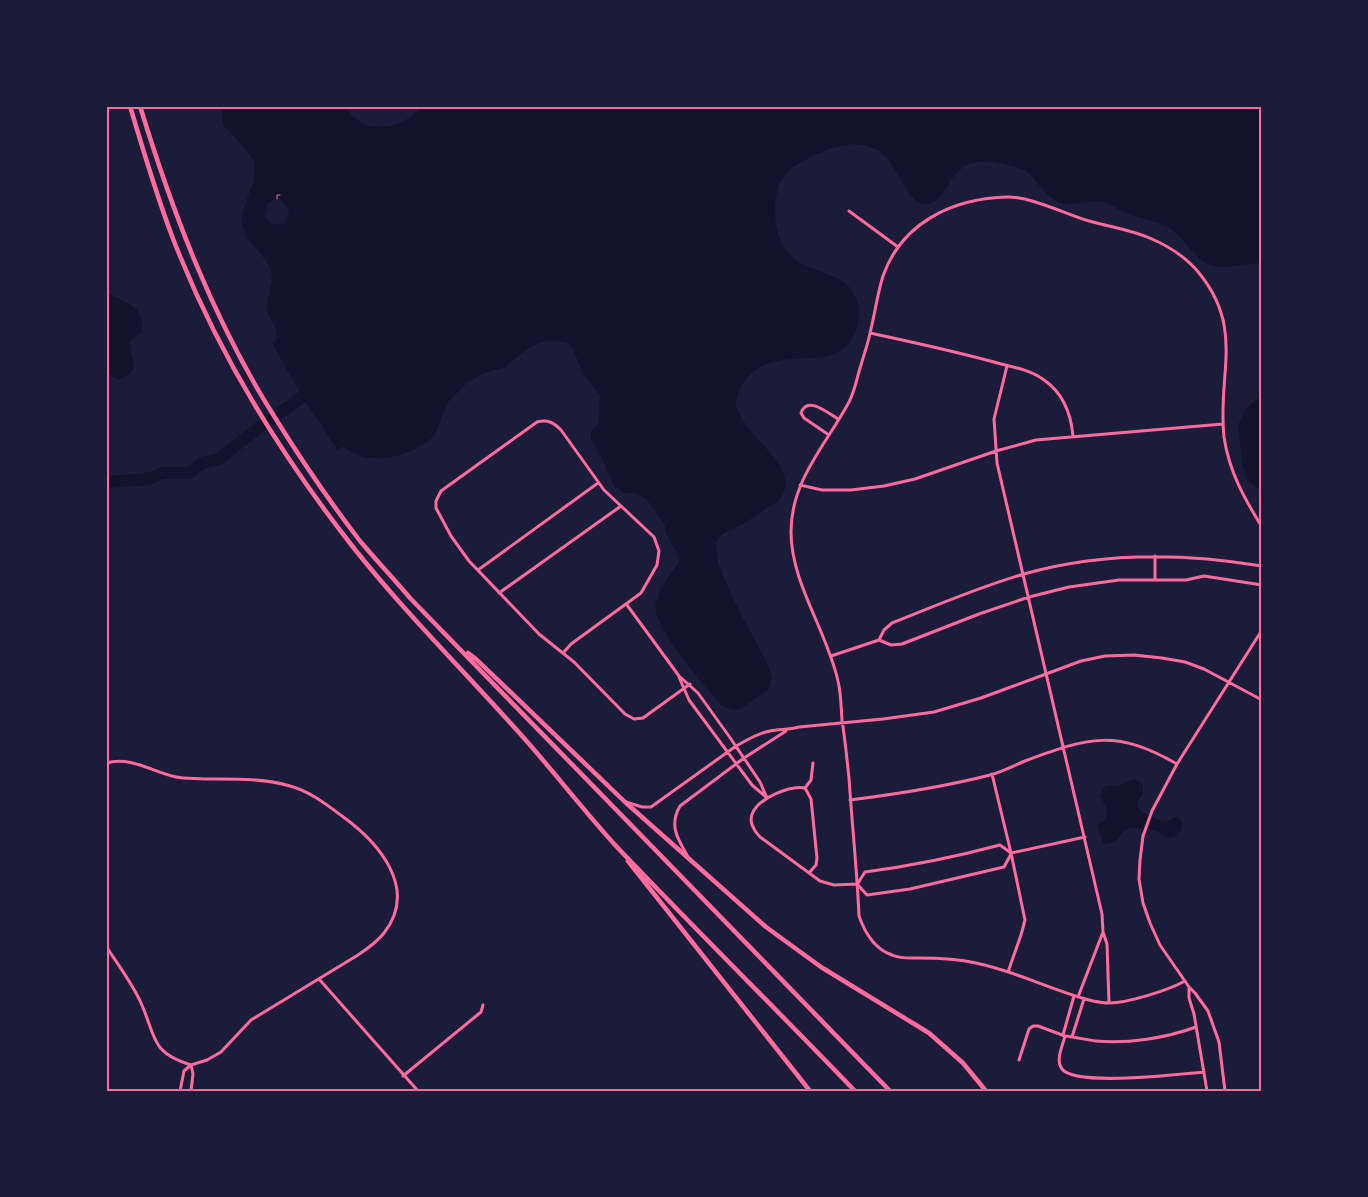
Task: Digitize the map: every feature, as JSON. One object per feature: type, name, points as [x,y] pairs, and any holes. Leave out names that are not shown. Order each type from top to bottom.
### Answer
[{"type":"main road","points":[[130,106],[151,176],[173,238],[206,314],[264,421],[302,477],[352,547],[401,605],[525,739],[615,844],[671,918],[810,1091]]},
{"type":"main road","points":[[140,106],[161,174],[184,235],[238,354],[273,415],[360,540],[410,598],[890,1091]]},
{"type":"main road","points":[[459,647],[476,659],[625,802],[766,926],[821,967],[911,1021],[935,1038],[963,1063],[986,1091]]},
{"type":"main road","points":[[615,844],[855,1091]]},
{"type":"street","points":[[1185,981],[1174,987],[1109,1003],[1076,997],[1008,972],[976,963],[904,958],[892,955],[880,949],[870,940],[863,928],[860,916],[838,682],[831,656],[794,561],[791,534],[793,507],[808,468],[850,400],[870,333],[884,273],[898,247],[929,218],[955,205],[982,199],[1012,197],[1151,238],[1178,253],[1200,275],[1211,290],[1224,322],[1227,337],[1223,424],[1227,454],[1231,470],[1247,503],[1262,526]]},
{"type":"street","points":[[849,211],[898,247]]},
{"type":"street","points":[[870,333],[951,351],[1027,371],[1045,380],[1067,407],[1072,423],[1073,436]]},
{"type":"street","points":[[1007,366],[994,419],[996,450],[1102,914],[1103,932],[1107,944],[1109,1003]]},
{"type":"street","points":[[829,435],[804,418],[801,413],[803,407],[807,404],[814,405],[838,419]]},
{"type":"street","points":[[563,652],[571,644],[627,605],[640,593],[657,565],[659,551],[654,537],[598,483],[561,430],[555,424],[544,420],[537,422],[441,491],[436,501],[436,508],[462,552],[478,570],[540,634],[563,652],[625,714],[634,718],[643,718],[690,684]]},
{"type":"street","points":[[800,485],[822,490],[851,490],[884,486],[915,479],[996,450],[1036,440],[1223,424]]},
{"type":"street","points":[[478,570],[598,483]]},
{"type":"street","points":[[500,593],[621,506]]},
{"type":"street","points":[[1155,556],[1155,579]]},
{"type":"street","points":[[879,640],[884,630],[892,623],[1024,574],[1116,558],[1155,556],[1213,559],[1262,566]]},
{"type":"street","points":[[831,656],[879,640],[891,645],[902,644],[1029,597],[1094,583],[1155,579],[1186,580],[1204,576],[1262,584]]},
{"type":"street","points":[[627,605],[679,676],[698,693],[760,782],[767,798]]},
{"type":"street","points":[[1225,1091],[1220,1042],[1208,1011],[1160,945],[1143,903],[1139,879],[1143,836],[1152,811],[1177,764],[1262,630]]},
{"type":"street","points":[[625,802],[642,807],[651,806],[736,746],[771,730],[883,720],[934,712],[981,698],[1081,661],[1105,656],[1134,655],[1185,662],[1204,669],[1262,700]]},
{"type":"street","points":[[679,676],[689,700],[752,785],[767,798]]},
{"type":"street","points":[[687,855],[674,827],[677,812],[686,801],[744,758],[787,730]]},
{"type":"street","points":[[850,800],[904,793],[992,774],[1094,739],[1116,740],[1138,745],[1156,752],[1177,764]]},
{"type":"street","points":[[106,763],[119,760],[143,765],[176,777],[249,780],[274,782],[291,786],[313,796],[330,807],[369,838],[389,864],[397,888],[396,907],[392,920],[374,944],[251,1020],[221,1052],[207,1060],[191,1065],[184,1071],[180,1091]]},
{"type":"street","points":[[805,788],[811,780],[813,763]]},
{"type":"street","points":[[992,774],[1025,920],[1008,972]]},
{"type":"street","points":[[805,788],[791,788],[767,798],[753,812],[752,822],[754,831],[760,837],[820,881],[834,885],[857,884],[867,894],[910,889],[1004,867],[1011,853]]},
{"type":"street","points":[[805,788],[811,799],[817,858],[816,865],[809,873]]},
{"type":"street","points":[[857,884],[865,872],[956,857],[1000,845],[1011,853],[1085,837]]},
{"type":"street","points":[[1103,932],[1076,997],[1059,1057],[1060,1068],[1067,1074],[1114,1079],[1204,1072]]},
{"type":"street","points":[[106,946],[141,1003],[155,1042],[163,1052],[180,1062],[191,1065]]},
{"type":"street","points":[[319,979],[418,1091]]},
{"type":"street","points":[[1189,987],[1188,998],[1196,1027],[1207,1091]]},
{"type":"street","points":[[1072,1037],[1084,999]]},
{"type":"street","points":[[403,1076],[481,1012],[483,1005]]},
{"type":"street","points":[[1019,1060],[1029,1029],[1033,1026],[1072,1037],[1097,1041],[1128,1041],[1196,1027]]},
{"type":"street","points":[[191,1065],[193,1074],[191,1091]]},
{"type":"path","points":[[276,199],[276,195],[280,195]]},
{"type":"shaded area","points":[[222,106],[346,106],[356,119],[364,124],[381,127],[391,126],[408,119],[421,106],[1262,106],[1262,263],[1225,267],[1212,266],[1193,253],[1178,235],[1162,224],[1128,214],[1105,202],[1093,201],[1064,204],[1058,202],[1045,193],[1025,171],[998,163],[980,162],[967,165],[957,172],[940,198],[933,203],[924,204],[916,201],[911,196],[886,157],[877,150],[867,146],[856,144],[834,148],[813,156],[790,169],[778,186],[776,199],[776,225],[781,241],[796,261],[835,277],[849,287],[858,303],[859,316],[851,340],[840,351],[826,356],[775,361],[759,368],[745,381],[737,395],[736,405],[741,417],[779,465],[785,477],[785,489],[778,501],[743,524],[722,534],[716,543],[718,563],[733,599],[768,665],[772,678],[768,690],[740,709],[734,710],[723,707],[681,656],[661,625],[656,612],[656,602],[680,558],[665,532],[665,525],[648,501],[637,493],[623,493],[618,488],[615,488],[599,452],[591,441],[591,432],[599,423],[600,395],[583,373],[572,347],[568,343],[552,340],[541,342],[529,348],[505,367],[484,373],[467,383],[448,402],[435,434],[428,441],[411,451],[390,457],[369,458],[357,455],[343,446],[338,450],[303,398],[272,343],[276,340],[277,335],[267,308],[272,280],[271,271],[264,258],[246,235],[242,222],[244,207],[253,183],[255,166],[251,156],[223,125]],"holes":[[[273,200],[280,200],[288,209],[288,218],[283,225],[271,224],[265,217],[268,203]]]},
{"type":"shaded area","points":[[106,292],[132,306],[140,316],[142,323],[141,332],[130,341],[133,368],[126,376],[118,380],[106,371]]},
{"type":"shaded area","points":[[1262,394],[1262,491],[1250,483],[1243,468],[1238,426],[1244,411]]},
{"type":"shaded area","points":[[1133,779],[1143,785],[1143,795],[1138,800],[1137,806],[1140,811],[1164,822],[1175,817],[1179,818],[1183,824],[1178,835],[1170,838],[1154,830],[1132,828],[1125,831],[1113,842],[1103,844],[1098,825],[1106,819],[1107,808],[1100,796],[1105,787],[1110,785],[1119,786]]},
{"type":"waterway","points":[[106,482],[151,478],[162,473],[189,473],[202,463],[219,459],[257,429],[317,387]]}]
